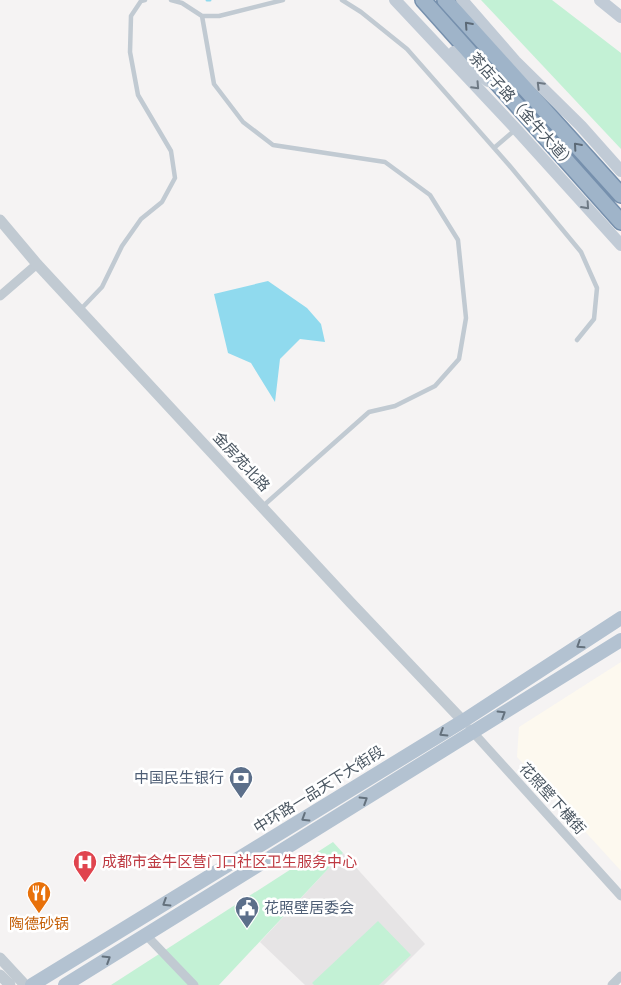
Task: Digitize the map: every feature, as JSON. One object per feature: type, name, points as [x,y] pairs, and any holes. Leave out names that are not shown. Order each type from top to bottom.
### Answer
[{"type":"highway","name":"茶店子路（金牛大道）","points":[[423,0],[621,222]]},
{"type":"highway","points":[[445,0],[621,195]]},
{"type":"highway","points":[[410,5],[442,20]]},
{"type":"main road","points":[[395,0],[410,5],[525,113]]},
{"type":"main road","points":[[462,0],[516,61],[581,126],[621,172]]},
{"type":"main road","points":[[600,0],[621,17]]},
{"type":"main road","points":[[410,5],[516,129],[621,246]]},
{"type":"main road","name":"中环路一品天下大街段","points":[[32,985],[463,721],[621,618]]},
{"type":"main road","points":[[65,985],[621,640]]},
{"type":"street","name":"金房苑北路","points":[[0,220],[37,264],[463,721]]},
{"type":"street","points":[[0,296],[37,264]]},
{"type":"street","name":"花照壁下横街","points":[[463,721],[621,896]]},
{"type":"street","points":[[146,935],[194,985]]},
{"type":"street","points":[[0,958],[25,985]]},
{"type":"street","points":[[0,975],[10,985]]},
{"type":"street","points":[[612,985],[621,976]]},
{"type":"lane","points":[[80,310],[102,287],[122,246],[141,219],[162,202],[175,178],[171,151],[138,95],[130,52],[130,16],[140,1],[146,0]]},
{"type":"lane","points":[[171,0],[182,3],[202,16],[219,16],[284,0]]},
{"type":"lane","points":[[342,0],[361,12],[407,49],[494,148],[581,252],[598,288],[594,319],[578,340]]},
{"type":"lane","points":[[202,16],[214,84],[243,122],[273,145],[385,162],[430,195],[458,240],[466,318],[459,359],[435,386],[395,406],[369,412],[262,507]]},
{"type":"lane","points":[[494,148],[516,129]]},
{"type":"shaded area","points":[[621,662],[621,871],[517,757],[519,727]]},
{"type":"shaded area","points":[[343,853],[425,944],[384,985],[305,985],[260,942]]},
{"type":"green space","points":[[481,0],[552,0],[621,53],[621,149]]},
{"type":"green space","points":[[333,842],[343,853],[219,985],[111,985]]},
{"type":"green space","points":[[378,921],[411,955],[379,985],[314,985],[312,983]]},
{"type":"water","points":[[268,281],[307,308],[321,324],[325,342],[300,339],[280,359],[275,402],[251,363],[228,353],[214,294]]},
{"type":"place","name":"中国民生银行","points":[[241,799]]},
{"type":"place","name":"成都市金牛区营门口社区卫生服务中心","points":[[85,883]]},
{"type":"place","name":"陶德砂锅","points":[[39,914]]},
{"type":"place","name":"花照壁居委会","points":[[247,929]]}]
